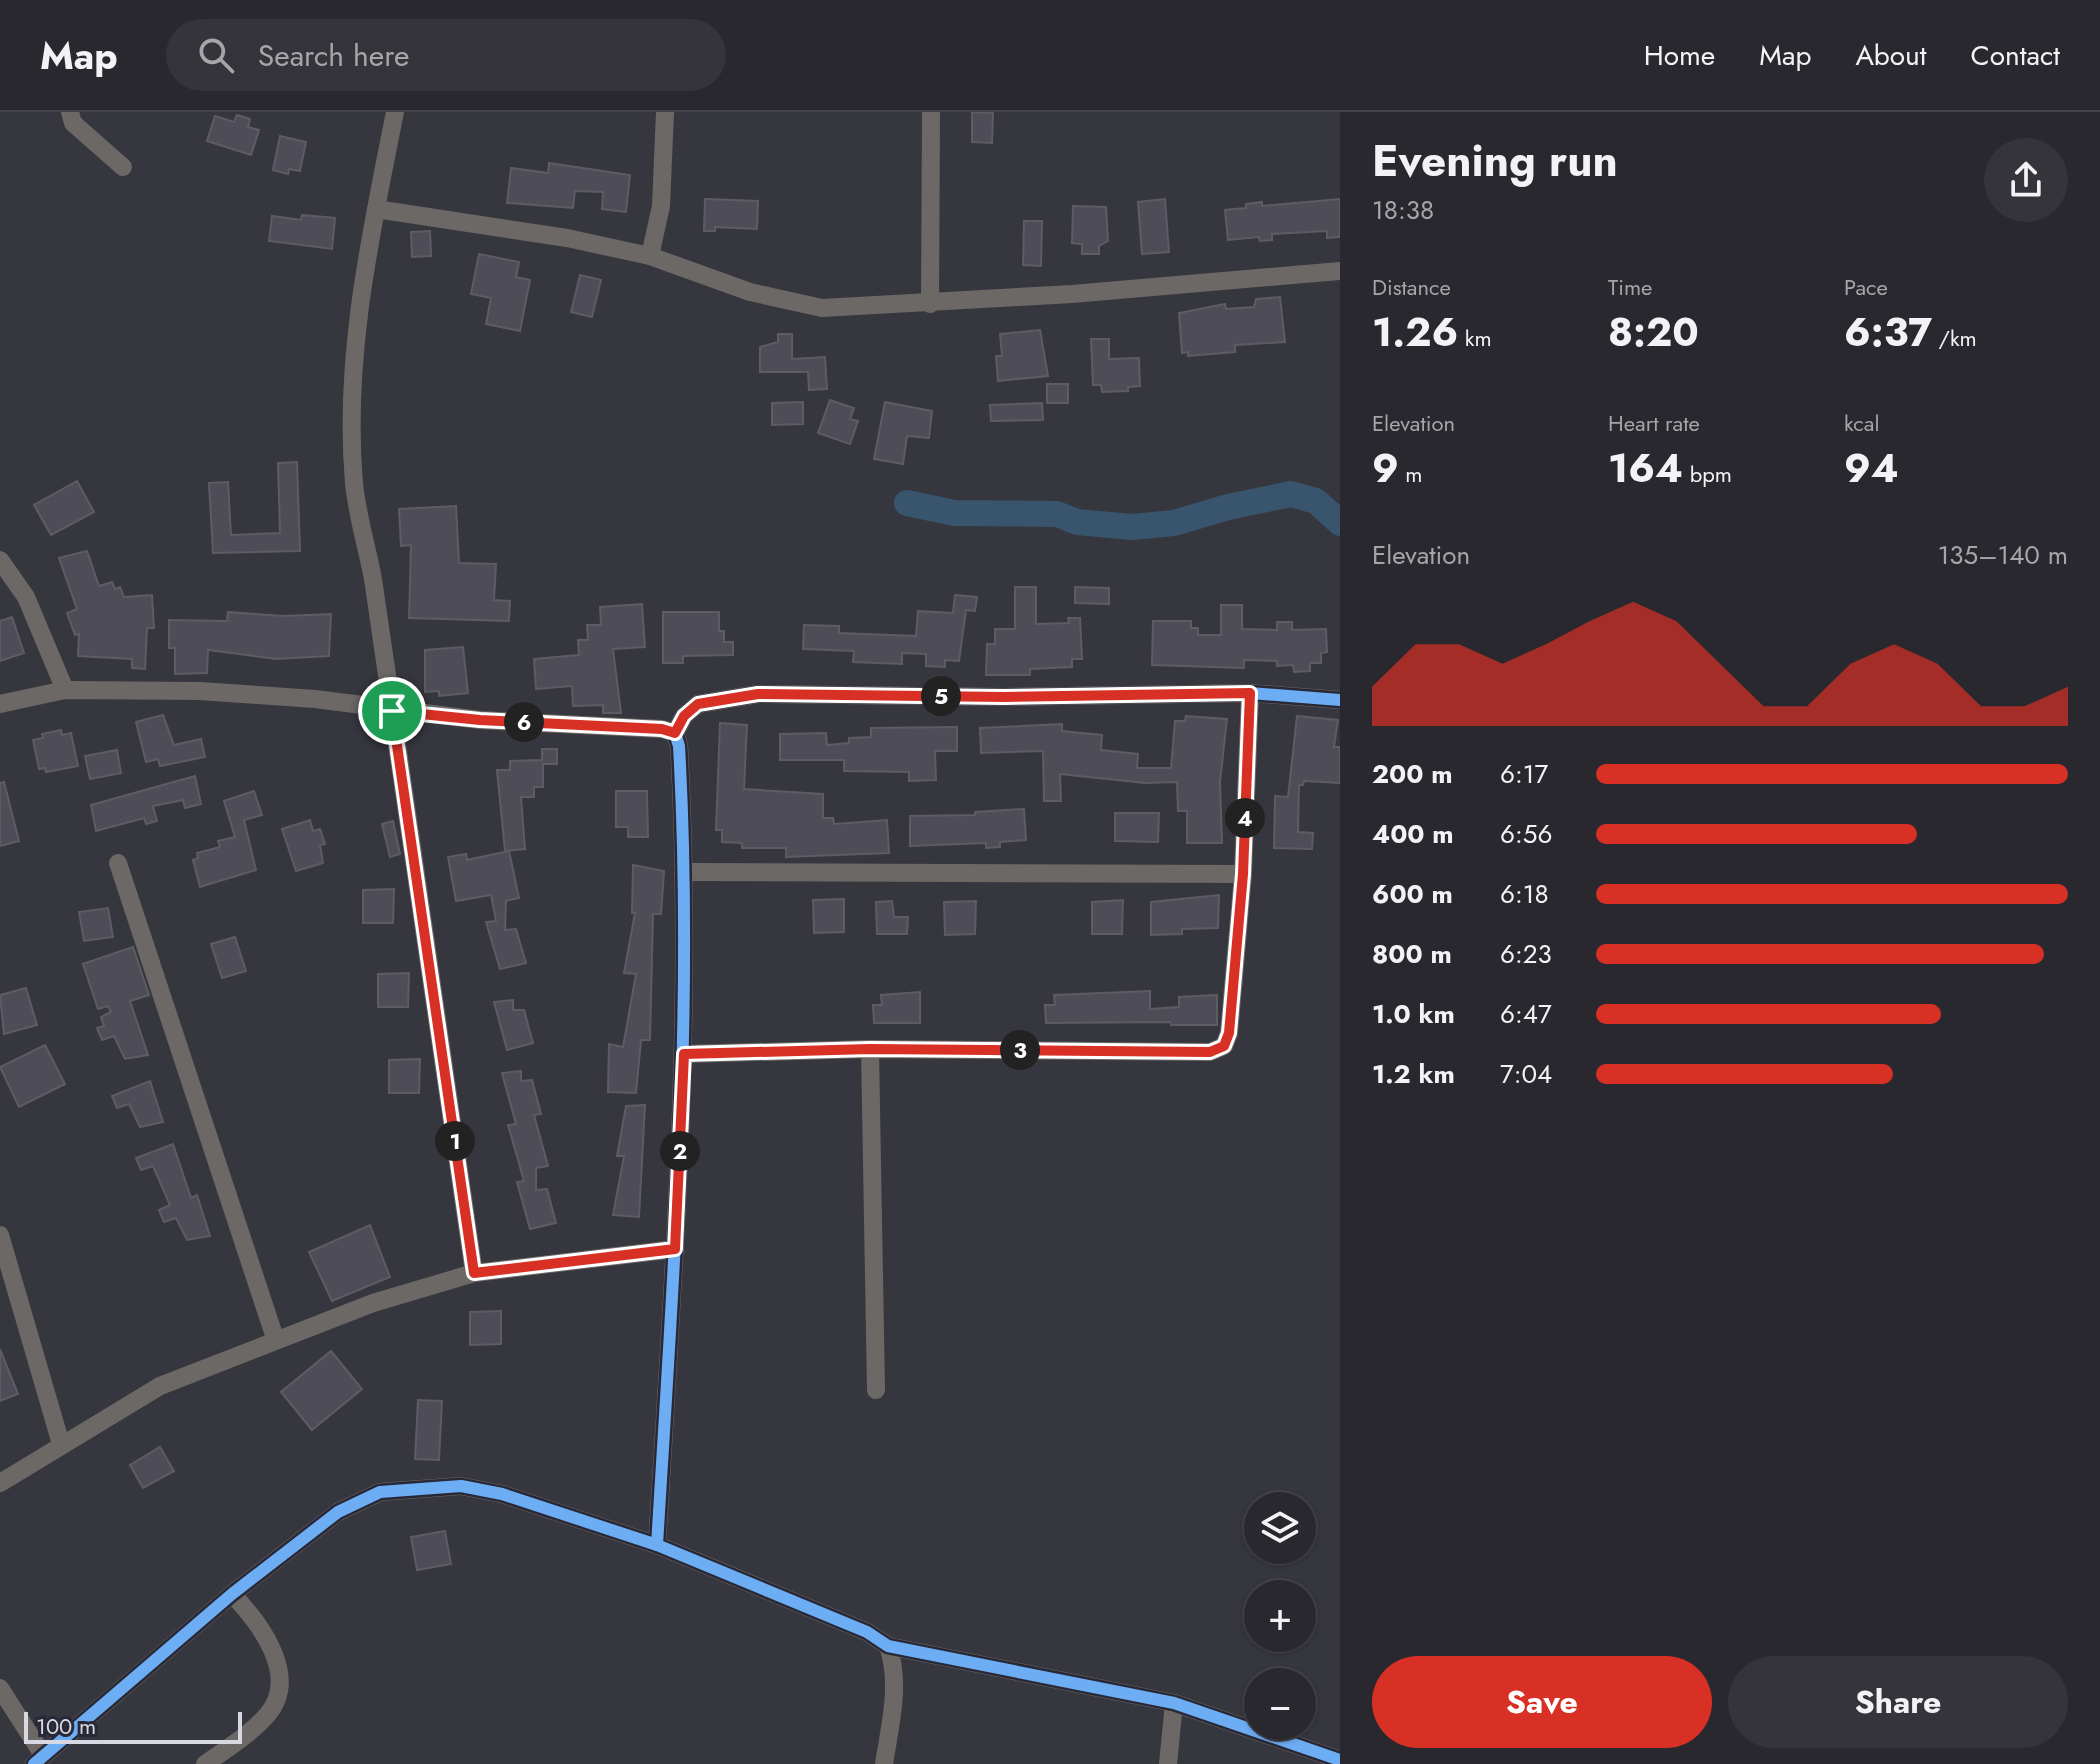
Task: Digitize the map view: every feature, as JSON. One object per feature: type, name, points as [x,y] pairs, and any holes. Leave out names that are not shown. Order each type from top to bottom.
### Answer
[{"type":"street","points":[[70,112],[73,123],[123,167]]},
{"type":"street","points":[[395,112],[362,285],[352,434],[355,486],[373,579],[474,1273]]},
{"type":"street","points":[[650,256],[661,206],[665,112]]},
{"type":"street","points":[[930,304],[931,112]]},
{"type":"street","points":[[376,209],[567,238],[650,256],[750,292],[822,308],[930,304],[1340,271]]},
{"type":"street","points":[[0,560],[26,597],[65,690]]},
{"type":"street","points":[[0,704],[65,690],[200,691],[315,699],[480,720],[662,729],[675,733]]},
{"type":"street","points":[[657,1545],[684,1054],[686,872],[679,746],[675,733],[684,716],[698,704],[758,694],[1004,697],[1250,693],[1340,700]]},
{"type":"street","points":[[684,1054],[870,1049],[1210,1052],[1224,1046],[1229,1033],[1243,874],[1250,693]]},
{"type":"street","points":[[118,863],[275,1338]]},
{"type":"street","points":[[686,872],[1243,874]]},
{"type":"street","points":[[870,1049],[876,1390]]},
{"type":"street","points":[[0,1235],[61,1444]]},
{"type":"street","points":[[0,1483],[160,1386],[275,1338],[373,1303],[474,1273],[675,1249]]},
{"type":"street","points":[[0,1688],[39,1760],[232,1594],[356,1501],[380,1492],[424,1486],[461,1486],[502,1494],[657,1545],[867,1632],[888,1646],[1174,1703],[1340,1760]]},
{"type":"street","points":[[205,1764],[268,1713],[279,1680],[277,1661],[264,1632],[232,1594]]},
{"type":"street","points":[[884,1764],[895,1685],[894,1664],[888,1646]]},
{"type":"street","points":[[1168,1764],[1174,1703]]},
{"type":"building","points":[[972,112],[993,113],[992,143],[972,142]]},
{"type":"building","points":[[237,115],[250,119],[248,127],[259,130],[251,155],[207,141],[215,116],[234,122]]},
{"type":"building","points":[[280,136],[306,142],[300,171],[289,169],[288,174],[273,170]]},
{"type":"building","points":[[549,163],[630,175],[626,212],[602,209],[603,192],[575,191],[573,208],[507,203],[511,168],[548,173]]},
{"type":"building","points":[[705,199],[758,201],[757,229],[715,227],[715,231],[704,231]]},
{"type":"building","points":[[1165,199],[1169,252],[1142,254],[1138,202]]},
{"type":"building","points":[[1340,199],[1340,237],[1327,238],[1327,231],[1272,234],[1272,240],[1260,241],[1259,237],[1228,240],[1225,210],[1246,208],[1246,204],[1262,202],[1262,206]]},
{"type":"building","points":[[1073,206],[1106,207],[1108,241],[1099,246],[1099,254],[1082,254],[1082,244],[1072,243]]},
{"type":"building","points":[[302,215],[335,218],[332,249],[269,241],[272,216],[301,220]]},
{"type":"building","points":[[1024,221],[1042,221],[1041,266],[1023,265]]},
{"type":"building","points":[[430,231],[431,256],[412,257],[411,232]]},
{"type":"building","points":[[479,254],[519,262],[516,277],[530,280],[520,331],[486,324],[491,298],[471,294]]},
{"type":"building","points":[[580,275],[601,280],[592,317],[571,312]]},
{"type":"building","points":[[1280,297],[1285,342],[1235,345],[1235,352],[1188,356],[1188,352],[1182,353],[1179,313],[1225,304],[1226,309],[1254,307],[1256,299]]},
{"type":"building","points":[[1040,330],[1048,376],[998,381],[996,356],[1002,356],[1000,334]]},
{"type":"building","points":[[778,334],[792,334],[792,359],[825,357],[827,389],[809,390],[808,372],[760,372],[760,347],[778,342]]},
{"type":"building","points":[[1091,339],[1109,339],[1109,359],[1139,358],[1140,386],[1128,387],[1128,391],[1102,392],[1101,385],[1093,385]]},
{"type":"building","points":[[1047,384],[1068,384],[1068,403],[1047,403]]},
{"type":"building","points":[[830,400],[854,408],[850,419],[858,421],[850,444],[818,433]]},
{"type":"building","points":[[803,402],[803,424],[772,425],[772,403]]},
{"type":"building","points":[[885,402],[932,411],[929,438],[907,436],[903,464],[874,459]]},
{"type":"building","points":[[1042,403],[1043,420],[991,421],[990,405]]},
{"type":"building","points":[[297,462],[300,551],[213,553],[209,483],[228,482],[231,535],[280,533],[278,463]]},
{"type":"building","points":[[77,481],[94,512],[51,535],[34,505]]},
{"type":"building","points":[[456,506],[459,563],[496,564],[494,600],[510,601],[509,621],[409,618],[411,545],[401,546],[399,509]]},
{"type":"building","points":[[87,551],[99,586],[112,582],[115,589],[120,587],[124,597],[152,595],[154,628],[147,628],[145,669],[132,668],[132,659],[78,656],[79,634],[75,635],[67,613],[77,609],[59,558]]},
{"type":"building","points":[[1015,587],[1036,587],[1036,624],[1069,623],[1068,618],[1080,618],[1082,659],[1072,659],[1072,667],[1030,669],[1030,675],[986,675],[987,644],[995,644],[995,629],[1015,629]]},
{"type":"building","points":[[1075,587],[1109,588],[1109,604],[1075,603]]},
{"type":"building","points":[[955,595],[977,597],[975,611],[966,610],[959,661],[945,660],[945,667],[926,666],[926,654],[902,653],[902,664],[853,662],[854,651],[803,649],[804,625],[839,626],[839,633],[916,636],[918,611],[953,613]]},
{"type":"building","points":[[642,604],[645,647],[613,649],[621,713],[603,713],[603,705],[573,706],[572,686],[536,689],[534,659],[579,655],[578,640],[588,640],[587,625],[601,625],[600,607]]},
{"type":"building","points":[[1221,605],[1242,605],[1242,629],[1277,630],[1277,622],[1292,622],[1292,630],[1326,629],[1327,652],[1321,653],[1321,663],[1310,663],[1310,671],[1294,672],[1293,665],[1277,666],[1277,661],[1244,660],[1244,668],[1152,665],[1153,621],[1191,621],[1191,628],[1198,628],[1198,635],[1221,635]]},
{"type":"building","points":[[228,612],[283,616],[331,614],[329,656],[276,659],[208,650],[207,673],[175,674],[175,648],[169,648],[169,620],[227,621]]},
{"type":"building","points":[[663,612],[719,612],[719,631],[724,631],[724,642],[733,642],[733,655],[683,656],[683,663],[663,663]]},
{"type":"building","points":[[12,617],[24,653],[0,661],[0,621]]},
{"type":"building","points":[[463,647],[468,693],[439,696],[439,691],[425,692],[425,650]]},
{"type":"building","points":[[163,715],[174,745],[201,739],[205,757],[160,766],[158,759],[146,762],[136,722]]},
{"type":"building","points":[[1186,716],[1227,719],[1220,782],[1222,843],[1187,843],[1187,811],[1178,811],[1177,782],[1145,783],[1060,774],[1061,801],[1044,801],[1043,751],[981,753],[980,728],[1062,724],[1062,731],[1102,735],[1101,750],[1138,754],[1137,768],[1171,768],[1175,721],[1185,721]]},
{"type":"building","points":[[1297,716],[1338,720],[1334,747],[1340,747],[1340,783],[1304,781],[1303,785],[1299,785],[1298,832],[1313,833],[1312,849],[1274,848],[1275,796],[1288,797]]},
{"type":"building","points":[[720,723],[747,725],[744,789],[823,794],[823,818],[833,818],[834,824],[887,820],[889,853],[786,857],[786,848],[742,848],[742,843],[722,842],[722,830],[716,830]]},
{"type":"building","points":[[957,727],[957,751],[935,751],[936,780],[909,781],[909,772],[844,771],[844,760],[780,760],[780,734],[826,733],[827,745],[849,743],[849,738],[871,737],[871,728]]},
{"type":"building","points":[[61,730],[62,735],[71,733],[78,766],[46,772],[45,768],[39,769],[33,740],[43,738],[42,734]]},
{"type":"building","points":[[542,749],[557,749],[557,764],[543,764],[543,787],[534,787],[534,797],[521,797],[525,849],[505,851],[497,770],[510,770],[510,761],[542,760]]},
{"type":"building","points":[[117,750],[121,773],[90,779],[85,756]]},
{"type":"building","points":[[195,776],[201,804],[185,808],[183,800],[153,806],[157,821],[146,824],[144,818],[96,831],[91,805]]},
{"type":"building","points":[[4,782],[19,841],[0,846],[0,783]]},
{"type":"building","points":[[254,791],[262,815],[244,820],[256,870],[200,887],[193,860],[198,858],[197,853],[220,847],[218,841],[235,837],[224,801]]},
{"type":"building","points":[[616,791],[647,791],[648,837],[628,837],[628,827],[616,827]]},
{"type":"building","points":[[1024,809],[1026,840],[1000,842],[1000,847],[986,848],[986,843],[910,846],[910,816],[975,815],[975,812]]},
{"type":"building","points":[[1115,813],[1159,813],[1158,842],[1115,841]]},
{"type":"building","points":[[310,820],[313,831],[320,829],[325,844],[320,845],[323,863],[296,871],[282,829]]},
{"type":"building","points":[[393,821],[400,854],[390,857],[382,824]]},
{"type":"building","points":[[509,851],[519,898],[506,901],[505,930],[516,929],[526,963],[500,969],[486,922],[496,921],[491,895],[456,901],[448,857],[466,854],[467,860]]},
{"type":"building","points":[[633,865],[664,871],[661,914],[653,914],[650,1040],[641,1040],[636,1093],[608,1092],[609,1044],[623,1047],[636,974],[624,973],[635,913],[632,913]]},
{"type":"building","points":[[394,889],[393,923],[363,923],[363,890]]},
{"type":"building","points":[[1219,895],[1218,928],[1182,929],[1182,934],[1151,935],[1151,902]]},
{"type":"building","points":[[844,899],[844,932],[814,933],[813,900]]},
{"type":"building","points":[[1123,900],[1122,934],[1092,934],[1092,902]]},
{"type":"building","points":[[892,901],[894,917],[908,917],[907,934],[877,934],[876,902]]},
{"type":"building","points":[[976,901],[975,934],[945,935],[944,902]]},
{"type":"building","points":[[108,908],[113,937],[84,941],[79,912]]},
{"type":"building","points":[[235,937],[246,971],[222,978],[211,944]]},
{"type":"building","points":[[133,947],[149,995],[130,1001],[148,1055],[125,1059],[114,1036],[102,1040],[97,1028],[104,1026],[101,1017],[111,1012],[108,1006],[98,1009],[83,964]]},
{"type":"building","points":[[409,973],[408,1007],[378,1007],[378,974]]},
{"type":"building","points":[[26,988],[37,1025],[4,1034],[0,995]]},
{"type":"building","points":[[1150,991],[1150,1009],[1179,1007],[1179,997],[1217,995],[1217,1025],[1171,1025],[1170,1022],[1046,1023],[1045,1005],[1055,1005],[1054,995]]},
{"type":"building","points":[[920,992],[920,1023],[874,1023],[873,1005],[882,1005],[881,995]]},
{"type":"building","points":[[513,1000],[513,1010],[524,1010],[533,1043],[507,1050],[494,1002]]},
{"type":"building","points":[[45,1045],[65,1084],[19,1107],[0,1067]]},
{"type":"building","points":[[420,1059],[419,1093],[389,1093],[389,1060]]},
{"type":"building","points":[[521,1071],[521,1081],[532,1080],[541,1114],[534,1115],[548,1166],[536,1168],[536,1190],[547,1189],[556,1223],[530,1229],[517,1182],[524,1181],[508,1125],[516,1124],[502,1073]]},
{"type":"building","points":[[150,1081],[163,1122],[140,1127],[129,1104],[117,1108],[112,1096]]},
{"type":"building","points":[[645,1105],[639,1217],[613,1215],[624,1156],[617,1156],[626,1106]]},
{"type":"building","points":[[173,1144],[191,1198],[197,1195],[210,1236],[187,1240],[176,1218],[164,1222],[159,1210],[170,1205],[153,1166],[141,1170],[136,1158]]},
{"type":"building","points":[[370,1225],[390,1277],[332,1301],[309,1252]]},
{"type":"building","points":[[501,1311],[501,1344],[470,1345],[470,1312]]},
{"type":"building","points":[[0,1349],[18,1394],[0,1401]]},
{"type":"building","points":[[331,1351],[362,1389],[312,1430],[281,1392]]},
{"type":"building","points":[[418,1400],[442,1401],[439,1460],[415,1459]]},
{"type":"building","points":[[160,1447],[174,1471],[143,1488],[130,1465]]},
{"type":"building","points":[[445,1531],[451,1564],[417,1570],[411,1537]]},
{"type":"waterway","points":[[907,503],[954,513],[1057,514],[1077,522],[1132,527],[1174,523],[1228,507],[1291,494],[1316,501],[1340,523]]},
{"type":"cycle path","points":[[657,1545],[680,1146],[683,846],[679,746],[675,733],[684,716],[698,704],[758,694],[1004,697],[1250,693],[1340,700]]},
{"type":"cycle path","points":[[34,1764],[232,1594],[338,1512],[380,1492],[461,1486],[502,1494],[657,1545],[867,1632],[888,1646],[1174,1703],[1340,1760]]},
{"type":"route","points":[[1250,693],[1243,874],[1229,1033],[1224,1046],[1210,1052],[870,1049],[684,1054],[675,1249],[474,1273],[392,711],[480,720],[662,729],[675,733],[684,716],[698,704],[758,694],[1004,697],[1250,693]]}]
